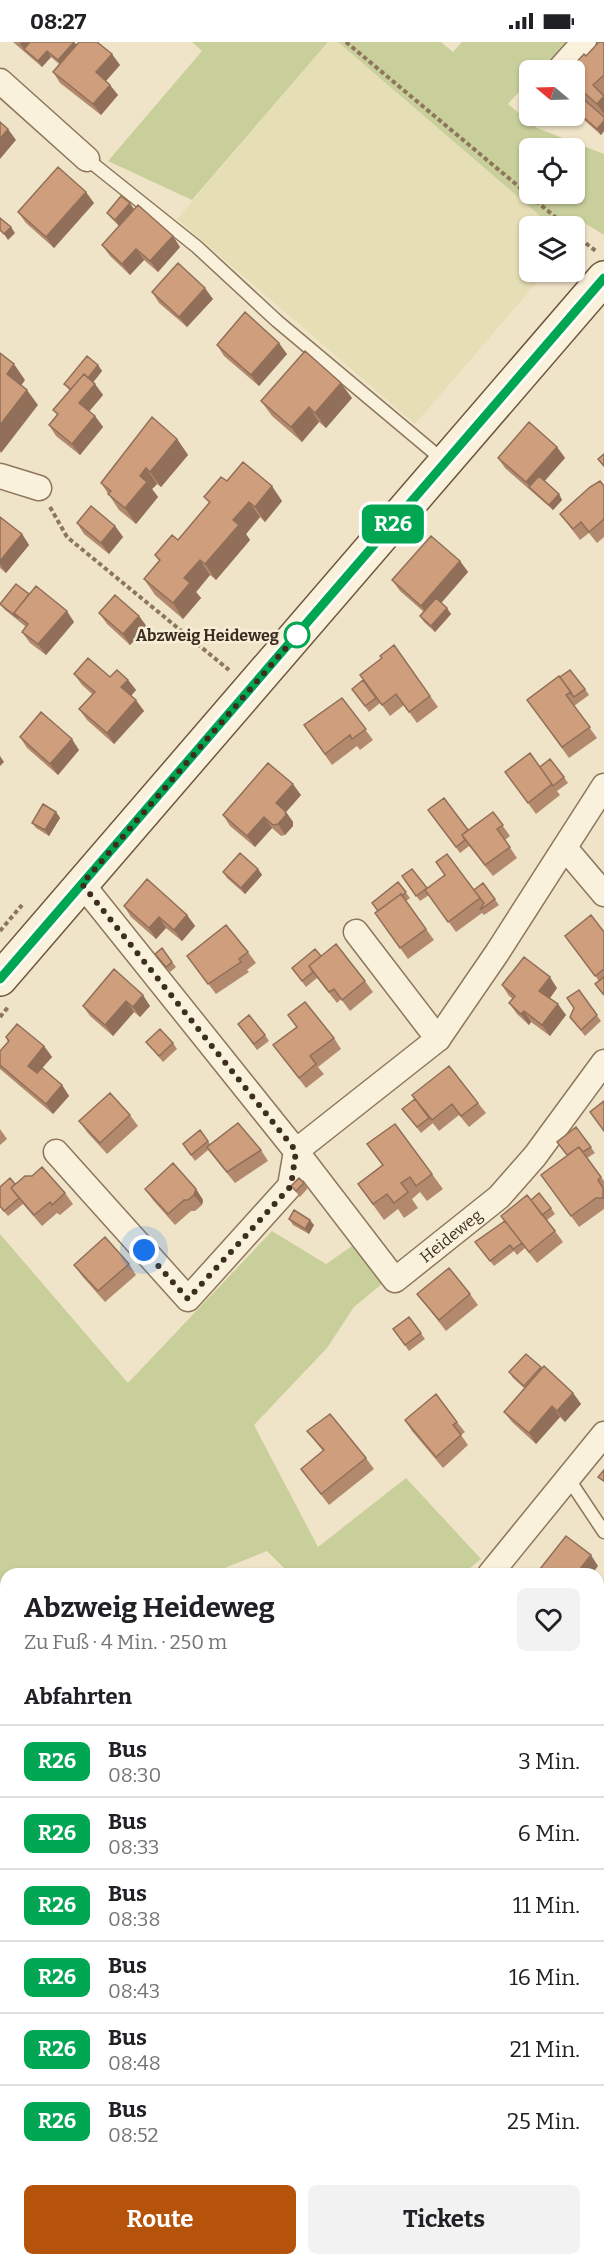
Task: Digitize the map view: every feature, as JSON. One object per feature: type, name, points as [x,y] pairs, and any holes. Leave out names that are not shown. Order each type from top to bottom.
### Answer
[{"type":"main road","points":[[0,979],[604,278]]},
{"type":"street","points":[[568,60],[584,42]]},
{"type":"street","points":[[0,81],[87,159]]},
{"type":"street","points":[[0,476],[39,488]]},
{"type":"street","points":[[56,1152],[188,1299],[291,1186],[296,1151],[438,1039],[604,786]]},
{"type":"street","points":[[565,848],[604,894]]},
{"type":"street","name":"Heideweg","points":[[82,884],[296,1151],[395,1280],[499,1197],[535,1156],[604,1062]]},
{"type":"street","points":[[356,932],[438,1039]]},
{"type":"street","points":[[495,1568],[604,1434]]},
{"type":"lane","points":[[87,159],[197,247],[277,321],[445,462]]},
{"type":"lane","points":[[568,1478],[604,1532]]},
{"type":"path","points":[[346,42],[554,216]]},
{"type":"path","points":[[585,243],[604,259]]},
{"type":"path","points":[[39,488],[67,537],[251,687]]},
{"type":"shaded area","points":[[328,42],[338,42],[519,198],[519,204],[526,204],[540,216],[519,216],[519,282],[537,282],[415,424],[177,219]]},
{"type":"green space","points":[[192,42],[328,42],[192,200],[108,161],[202,51]]},
{"type":"green space","points":[[338,42],[441,42],[453,52],[462,42],[568,42],[550,60],[519,60],[519,92],[508,104],[519,113],[519,126],[537,128],[563,138],[519,138],[519,198]]},
{"type":"green space","points":[[585,147],[604,154],[604,235],[585,223],[585,216],[540,216],[526,204],[585,204]]},
{"type":"green space","points":[[272,1231],[326,1264],[352,1246],[383,1283],[354,1307],[327,1348],[254,1425],[318,1547],[406,1478],[481,1559],[470,1568],[284,1568],[267,1551],[224,1568],[0,1568],[0,1234],[128,1383]]},
{"type":"building","points":[[30,42],[74,42],[58,60],[47,51],[38,61],[24,49]]},
{"type":"building","points":[[79,42],[97,42],[112,54],[96,72],[110,85],[93,104],[53,72]]},
{"type":"building","points":[[599,42],[604,42],[604,75],[593,85],[604,96],[597,104],[585,94],[585,60],[578,60],[584,54],[586,56]]},
{"type":"building","points":[[585,100],[604,117],[604,121],[597,129],[585,119]]},
{"type":"building","points":[[0,122],[8,129],[0,139]]},
{"type":"building","points":[[58,167],[86,192],[46,237],[18,212]]},
{"type":"building","points":[[121,196],[130,203],[115,220],[107,213]]},
{"type":"building","points":[[138,205],[173,236],[150,261],[136,249],[122,264],[102,245]]},
{"type":"building","points":[[0,218],[11,227],[4,234],[0,230]]},
{"type":"building","points":[[178,263],[205,288],[179,317],[152,292]]},
{"type":"building","points":[[245,312],[279,343],[251,375],[217,345]]},
{"type":"building","points":[[305,351],[341,383],[315,413],[309,407],[291,427],[261,401]]},
{"type":"building","points":[[0,353],[14,364],[7,374],[27,390],[0,425]]},
{"type":"building","points":[[87,356],[98,365],[88,378],[84,374],[71,389],[64,384]]},
{"type":"building","points":[[84,374],[95,384],[79,403],[95,416],[72,444],[49,425],[58,414],[53,410]]},
{"type":"building","points":[[152,417],[177,439],[150,472],[146,468],[140,476],[147,482],[125,508],[108,494],[111,491],[101,483]]},
{"type":"building","points":[[529,422],[557,447],[526,482],[498,458]]},
{"type":"building","points":[[604,454],[604,466],[598,459]]},
{"type":"building","points":[[243,462],[272,486],[255,507],[249,502],[233,520],[239,525],[205,564],[200,560],[184,578],[190,583],[173,603],[144,579],[160,560],[155,555],[172,535],[178,540],[210,502],[204,497],[221,477],[227,481]]},
{"type":"building","points":[[539,476],[559,494],[549,505],[529,487]]},
{"type":"building","points":[[600,481],[604,486],[604,519],[589,532],[581,522],[573,529],[560,514]]},
{"type":"building","points":[[91,506],[115,526],[101,543],[77,523]]},
{"type":"building","points":[[0,517],[22,534],[0,561]]},
{"type":"building","points":[[431,536],[460,561],[421,606],[392,580]]},
{"type":"building","points":[[16,584],[29,594],[14,613],[18,618],[0,604]]},
{"type":"building","points":[[36,586],[67,611],[38,644],[22,632],[28,624],[14,613]]},
{"type":"building","points":[[115,595],[139,616],[123,634],[99,613]]},
{"type":"building","points":[[436,598],[447,608],[431,626],[420,616]]},
{"type":"building","points":[[394,645],[430,696],[409,712],[396,694],[382,705],[360,675],[382,658],[380,656]]},
{"type":"building","points":[[88,658],[110,677],[117,670],[128,680],[121,687],[136,700],[107,733],[79,709],[95,692],[74,674]]},
{"type":"building","points":[[570,670],[585,689],[574,697],[560,677]]},
{"type":"building","points":[[559,676],[571,692],[566,695],[590,727],[562,747],[527,700]]},
{"type":"building","points":[[363,680],[376,698],[365,706],[352,689]]},
{"type":"building","points":[[342,698],[366,729],[352,739],[350,735],[325,754],[304,725]]},
{"type":"building","points":[[41,712],[72,739],[50,764],[20,737]]},
{"type":"building","points":[[530,753],[552,784],[528,803],[505,772]]},
{"type":"building","points":[[550,759],[564,777],[553,786],[540,767]]},
{"type":"building","points":[[268,763],[293,784],[276,803],[286,815],[278,824],[273,825],[264,817],[247,836],[223,815]]},
{"type":"building","points":[[444,798],[468,830],[462,835],[465,840],[456,847],[428,810]]},
{"type":"building","points":[[43,804],[56,812],[45,830],[32,823]]},
{"type":"building","points":[[493,812],[503,825],[497,829],[510,847],[485,865],[462,835]]},
{"type":"building","points":[[240,853],[258,869],[241,888],[223,872]]},
{"type":"building","points":[[447,854],[480,898],[448,922],[425,890],[445,875],[436,862]]},
{"type":"building","points":[[412,869],[427,888],[416,896],[402,876]]},
{"type":"building","points":[[147,879],[187,915],[174,930],[159,917],[149,928],[124,906]]},
{"type":"building","points":[[398,882],[406,892],[378,911],[372,903]]},
{"type":"building","points":[[483,883],[495,899],[480,910],[484,903],[474,890]]},
{"type":"building","points":[[401,894],[426,929],[400,948],[375,913]]},
{"type":"building","points":[[591,915],[604,932],[604,969],[595,976],[565,936]]},
{"type":"building","points":[[226,925],[248,952],[239,959],[241,962],[208,984],[187,956]]},
{"type":"building","points":[[336,944],[365,981],[342,1000],[334,989],[329,992],[309,966]]},
{"type":"building","points":[[162,948],[172,962],[166,967],[155,954]]},
{"type":"building","points":[[315,949],[321,956],[309,966],[313,972],[302,981],[292,968]]},
{"type":"building","points":[[524,957],[550,977],[539,991],[558,1004],[542,1025],[524,1011],[521,1014],[509,1003],[515,996],[502,985]]},
{"type":"building","points":[[114,969],[143,995],[133,1007],[126,1001],[105,1025],[83,1006]]},
{"type":"building","points":[[604,977],[604,993],[603,994],[595,984]]},
{"type":"building","points":[[579,990],[597,1015],[581,1030],[570,1017],[574,1008],[567,998]]},
{"type":"building","points":[[305,1002],[334,1038],[310,1056],[316,1064],[299,1078],[273,1045],[297,1027],[288,1015]]},
{"type":"building","points":[[249,1015],[265,1035],[254,1044],[238,1024]]},
{"type":"building","points":[[17,1024],[44,1046],[28,1066],[37,1073],[42,1068],[62,1085],[46,1104],[0,1065],[0,1051],[9,1041],[6,1037]]},
{"type":"building","points":[[160,1029],[173,1043],[159,1056],[146,1042]]},
{"type":"building","points":[[449,1066],[478,1103],[461,1116],[452,1104],[432,1120],[412,1095]]},
{"type":"building","points":[[110,1093],[130,1115],[100,1143],[79,1121]]},
{"type":"building","points":[[415,1099],[429,1118],[417,1127],[402,1109]]},
{"type":"building","points":[[604,1101],[604,1131],[590,1112]]},
{"type":"building","points":[[238,1123],[261,1150],[227,1172],[207,1147]]},
{"type":"building","points":[[395,1124],[432,1174],[416,1186],[410,1177],[401,1183],[408,1192],[394,1203],[387,1194],[373,1204],[358,1184],[383,1165],[367,1144]]},
{"type":"building","points":[[576,1127],[591,1147],[583,1152],[579,1147],[567,1155],[557,1142]]},
{"type":"building","points":[[200,1130],[208,1141],[191,1155],[183,1144]]},
{"type":"building","points":[[579,1147],[601,1177],[598,1180],[603,1188],[603,1198],[596,1198],[571,1216],[541,1175]]},
{"type":"building","points":[[173,1163],[196,1189],[194,1195],[184,1200],[168,1214],[145,1189]]},
{"type":"building","points":[[42,1167],[65,1193],[52,1205],[50,1202],[34,1215],[11,1188],[25,1176],[32,1176]]},
{"type":"building","points":[[10,1178],[15,1184],[11,1188],[19,1198],[4,1211],[0,1206],[0,1187]]},
{"type":"building","points":[[299,1178],[304,1183],[296,1191],[291,1186]]},
{"type":"building","points":[[539,1193],[551,1208],[542,1215],[531,1200]]},
{"type":"building","points":[[527,1195],[555,1231],[529,1252],[501,1216]]},
{"type":"building","points":[[294,1210],[310,1220],[305,1229],[289,1219]]},
{"type":"building","points":[[505,1221],[522,1243],[513,1249],[510,1245],[490,1261],[475,1242]]},
{"type":"building","points":[[105,1237],[129,1264],[98,1291],[74,1265]]},
{"type":"building","points":[[449,1268],[470,1294],[439,1320],[417,1294]]},
{"type":"building","points":[[409,1317],[421,1333],[405,1345],[393,1329]]},
{"type":"building","points":[[526,1354],[541,1367],[524,1386],[509,1372]]},
{"type":"building","points":[[544,1366],[573,1393],[557,1411],[552,1406],[529,1433],[504,1412]]},
{"type":"building","points":[[436,1394],[457,1422],[453,1425],[461,1435],[436,1457],[405,1420]]},
{"type":"building","points":[[330,1414],[366,1458],[321,1494],[301,1469],[324,1450],[307,1431]]},
{"type":"building","points":[[604,1470],[604,1481],[598,1477]]},
{"type":"building","points":[[566,1536],[591,1555],[581,1568],[541,1568]]},
{"type":"bus line","name":"R26","points":[[0,979],[604,278]]},
{"type":"place","name":"Abzweig Heideweg","points":[[297,635]]},
{"type":"route","points":[[144,1250],[188,1299],[291,1186],[296,1151],[82,884],[297,635]]}]
